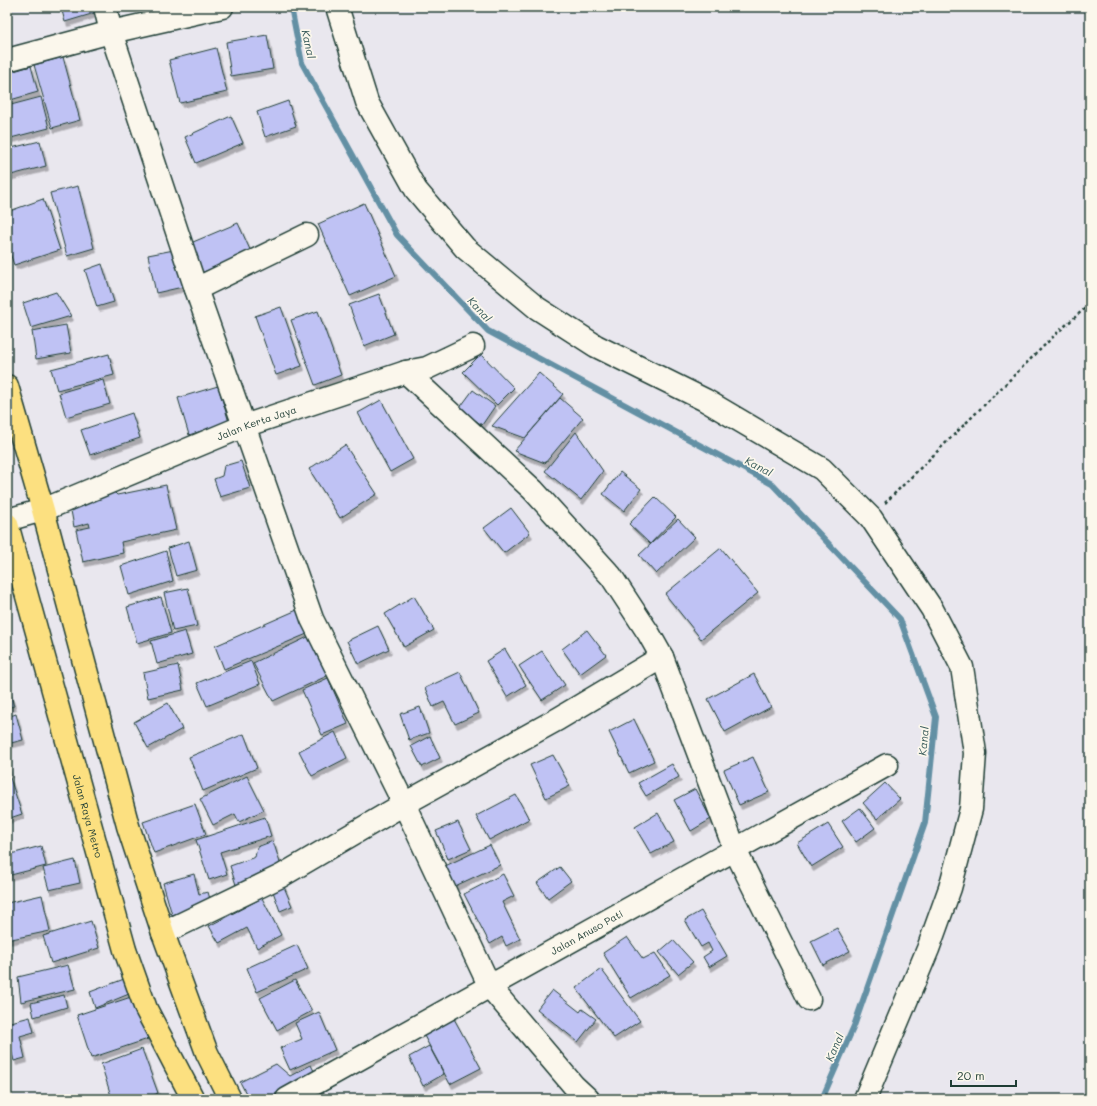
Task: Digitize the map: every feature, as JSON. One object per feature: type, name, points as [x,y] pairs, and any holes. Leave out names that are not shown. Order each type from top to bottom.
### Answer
[{"type":"highway","points":[[7,386],[43,510],[128,826],[163,933],[207,1053],[230,1099]]},
{"type":"highway","name":"Jalan Raya Metro","points":[[7,524],[125,950],[146,1009],[192,1099]]},
{"type":"street","points":[[104,7],[196,289],[312,619],[404,804],[490,987],[574,1086],[588,1099]]},
{"type":"street","points":[[7,60],[111,32],[222,7]]},
{"type":"street","points":[[337,7],[366,102],[416,190],[465,248],[537,308],[596,346],[705,400],[822,469],[871,518],[932,609],[962,667],[975,753],[971,809],[950,888],[928,949],[865,1099]]},
{"type":"street","points":[[196,289],[306,235]]},
{"type":"street","name":"Jalan Kerta Jaya","points":[[7,520],[43,510],[244,426],[406,372],[427,368],[473,346]]},
{"type":"street","points":[[406,372],[532,490],[611,576],[662,657],[735,850],[809,1000]]},
{"type":"street","points":[[163,933],[281,876],[404,804],[558,719],[662,657]]},
{"type":"street","name":"Jalan Anuso Pati","points":[[287,1099],[887,765]]},
{"type":"path","points":[[871,518],[1058,332],[1090,304]]},
{"type":"building","points":[[61,7],[97,7],[98,12],[65,22]]},
{"type":"building","points":[[267,35],[273,69],[231,76],[226,42]]},
{"type":"building","points":[[216,48],[227,92],[180,103],[169,60]]},
{"type":"building","points":[[63,57],[80,120],[52,128],[34,65]]},
{"type":"building","points":[[31,66],[38,92],[7,101],[7,73]]},
{"type":"building","points":[[41,97],[49,128],[7,139],[7,106]]},
{"type":"building","points":[[288,101],[296,126],[265,137],[257,112]]},
{"type":"building","points":[[231,116],[243,143],[196,163],[185,137]]},
{"type":"building","points":[[40,141],[46,166],[7,176],[7,149]]},
{"type":"building","points":[[78,186],[94,248],[67,256],[50,193]]},
{"type":"building","points":[[43,199],[60,250],[14,265],[7,244],[7,212]]},
{"type":"building","points":[[364,203],[396,276],[350,296],[318,224]]},
{"type":"building","points":[[238,223],[251,252],[199,274],[186,245]]},
{"type":"building","points":[[179,249],[187,286],[156,293],[148,255]]},
{"type":"building","points":[[102,264],[114,302],[97,307],[85,270]]},
{"type":"building","points":[[56,292],[71,316],[31,328],[23,303]]},
{"type":"building","points":[[379,294],[394,334],[364,346],[349,305]]},
{"type":"building","points":[[281,307],[302,366],[276,375],[255,316]]},
{"type":"building","points":[[318,311],[341,375],[315,385],[291,320]]},
{"type":"building","points":[[66,325],[71,353],[36,359],[32,331]]},
{"type":"building","points":[[109,354],[114,375],[57,390],[51,369]]},
{"type":"building","points":[[481,354],[514,388],[497,405],[463,372]]},
{"type":"building","points":[[539,373],[563,394],[525,438],[492,426]]},
{"type":"building","points":[[103,380],[110,404],[66,417],[59,393]]},
{"type":"building","points":[[218,386],[229,422],[189,435],[178,398]]},
{"type":"building","points":[[473,390],[495,406],[482,425],[459,409]]},
{"type":"building","points":[[560,398],[583,418],[545,463],[514,451]]},
{"type":"building","points":[[381,400],[413,459],[390,472],[358,413]]},
{"type":"building","points":[[132,413],[140,438],[90,455],[81,430]]},
{"type":"building","points":[[576,432],[603,471],[581,500],[545,471]]},
{"type":"building","points":[[345,445],[377,494],[340,518],[309,469]]},
{"type":"building","points":[[241,461],[250,488],[220,497],[214,479],[222,476],[224,466]]},
{"type":"building","points":[[620,472],[641,489],[624,511],[603,494]]},
{"type":"building","points":[[166,485],[176,530],[121,542],[123,553],[83,562],[76,530],[90,527],[89,523],[74,527],[70,505],[113,491],[117,495]]},
{"type":"building","points":[[655,497],[676,517],[650,544],[629,524]]},
{"type":"building","points":[[511,508],[530,533],[504,553],[484,528]]},
{"type":"building","points":[[678,519],[695,537],[656,574],[639,555]]},
{"type":"building","points":[[189,541],[197,570],[176,576],[168,548]]},
{"type":"building","points":[[721,548],[758,593],[701,639],[665,594]]},
{"type":"building","points":[[166,551],[173,581],[129,595],[121,566]]},
{"type":"building","points":[[188,588],[197,626],[173,631],[164,593]]},
{"type":"building","points":[[414,596],[434,630],[404,647],[385,614]]},
{"type":"building","points":[[161,597],[171,633],[137,643],[127,607]]},
{"type":"building","points":[[297,610],[307,634],[224,669],[215,646]]},
{"type":"building","points":[[378,626],[389,649],[358,664],[347,641]]},
{"type":"building","points":[[587,630],[606,655],[580,674],[562,649]]},
{"type":"building","points":[[185,631],[192,654],[157,664],[151,641]]},
{"type":"building","points":[[312,635],[329,675],[273,701],[253,663]]},
{"type":"building","points":[[505,649],[526,685],[507,697],[486,661]]},
{"type":"building","points":[[542,651],[565,685],[542,700],[519,666]]},
{"type":"building","points":[[251,661],[260,684],[207,706],[197,683]]},
{"type":"building","points":[[178,665],[183,690],[148,698],[143,673]]},
{"type":"building","points":[[460,672],[479,713],[455,724],[444,702],[433,707],[425,688]]},
{"type":"building","points":[[754,674],[771,707],[725,732],[708,699]]},
{"type":"building","points":[[328,678],[348,724],[322,735],[302,690]]},
{"type":"building","points":[[7,684],[14,706],[7,708]]},
{"type":"building","points":[[168,703],[182,729],[148,748],[134,722]]},
{"type":"building","points":[[420,707],[429,733],[409,740],[400,714]]},
{"type":"building","points":[[16,714],[23,740],[7,744],[7,717]]},
{"type":"building","points":[[634,719],[654,761],[629,773],[609,732]]},
{"type":"building","points":[[335,732],[347,758],[312,776],[299,751]]},
{"type":"building","points":[[244,734],[257,768],[203,791],[189,757]]},
{"type":"building","points":[[430,736],[440,758],[422,767],[411,746]]},
{"type":"building","points":[[553,755],[570,786],[546,798],[530,765]]},
{"type":"building","points":[[753,757],[769,792],[739,805],[724,770]]},
{"type":"building","points":[[7,761],[10,773],[7,774]]},
{"type":"building","points":[[672,764],[679,777],[646,796],[638,783]]},
{"type":"building","points":[[247,776],[264,810],[239,822],[235,814],[213,825],[200,799]]},
{"type":"building","points":[[10,778],[22,814],[7,819],[7,779]]},
{"type":"building","points":[[885,783],[900,799],[877,819],[863,803]]},
{"type":"building","points":[[695,789],[711,819],[691,831],[674,800]]},
{"type":"building","points":[[516,795],[529,819],[489,840],[476,816]]},
{"type":"building","points":[[195,804],[206,834],[154,853],[143,822]]},
{"type":"building","points":[[860,808],[875,828],[856,842],[842,821]]},
{"type":"building","points":[[658,813],[674,842],[651,854],[635,827]]},
{"type":"building","points":[[265,817],[271,836],[220,852],[227,874],[209,880],[196,840]]},
{"type":"building","points":[[458,822],[471,849],[448,859],[436,831]]},
{"type":"building","points":[[828,824],[843,847],[811,867],[797,843]]},
{"type":"building","points":[[273,841],[283,872],[237,888],[230,866],[255,857],[257,847]]},
{"type":"building","points":[[490,845],[500,865],[453,887],[443,867]]},
{"type":"building","points":[[41,846],[46,866],[7,876],[7,855]]},
{"type":"building","points":[[75,860],[80,883],[49,890],[43,868]]},
{"type":"building","points":[[560,867],[571,881],[548,898],[537,883]]},
{"type":"building","points":[[194,874],[199,894],[208,892],[211,903],[172,915],[163,883]]},
{"type":"building","points":[[503,874],[514,896],[502,902],[520,939],[506,946],[502,937],[490,944],[464,894]]},
{"type":"building","points":[[282,882],[292,906],[280,911],[271,886]]},
{"type":"building","points":[[42,895],[50,931],[7,940],[7,903]]},
{"type":"building","points":[[262,898],[281,935],[257,948],[247,928],[219,943],[209,926]]},
{"type":"building","points":[[701,911],[727,956],[709,967],[703,957],[712,951],[708,943],[701,947],[685,920]]},
{"type":"building","points":[[91,921],[99,948],[51,963],[43,936]]},
{"type":"building","points":[[837,928],[850,951],[823,965],[811,941]]},
{"type":"building","points":[[627,937],[643,959],[655,953],[670,975],[631,998],[603,953]]},
{"type":"building","points":[[673,940],[693,962],[678,974],[659,952]]},
{"type":"building","points":[[297,945],[308,969],[257,992],[247,968]]},
{"type":"building","points":[[68,965],[75,989],[21,1002],[18,977]]},
{"type":"building","points":[[601,969],[640,1021],[614,1038],[576,988]]},
{"type":"building","points":[[124,979],[129,994],[95,1008],[90,992]]},
{"type":"building","points":[[295,980],[312,1011],[277,1030],[260,998]]},
{"type":"building","points":[[552,990],[580,1012],[582,1009],[596,1019],[578,1042],[537,1009]]},
{"type":"building","points":[[64,995],[67,1007],[34,1017],[31,1003]]},
{"type":"building","points":[[134,996],[148,1039],[91,1058],[77,1015]]},
{"type":"building","points":[[319,1012],[335,1050],[290,1070],[280,1048],[302,1039],[295,1023]]},
{"type":"building","points":[[452,1015],[481,1068],[450,1084],[422,1032]]},
{"type":"building","points":[[30,1017],[34,1032],[20,1036],[25,1058],[14,1061],[7,1035],[7,1023]]},
{"type":"building","points":[[429,1046],[444,1074],[423,1086],[409,1057]]},
{"type":"building","points":[[142,1049],[158,1093],[147,1099],[136,1099],[134,1097],[112,1099],[101,1064]]},
{"type":"building","points":[[276,1064],[290,1076],[311,1065],[318,1079],[278,1099],[249,1099],[240,1082]]},
{"type":"building","points":[[390,1094],[392,1099],[373,1099]]},
{"type":"waterway","name":"Kanal","points":[[291,7],[302,63],[397,235],[488,331],[772,484],[900,619],[936,717],[925,823],[854,1026],[822,1099]]}]
